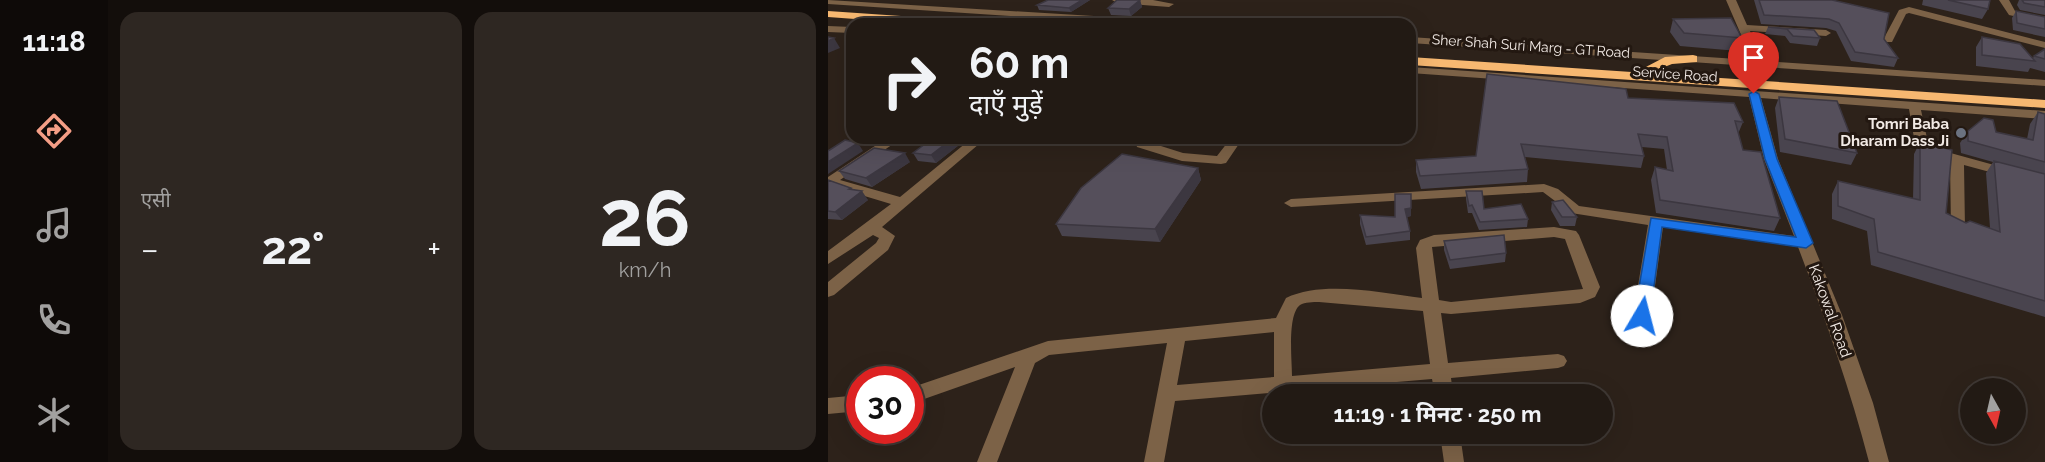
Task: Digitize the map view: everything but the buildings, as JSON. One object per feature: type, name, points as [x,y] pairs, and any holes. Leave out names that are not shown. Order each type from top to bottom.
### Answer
[{"type":"highway","points":[[839,1],[868,17]]},
{"type":"highway","points":[[828,14],[883,18]]},
{"type":"highway","points":[[828,22],[846,26]]},
{"type":"highway","name":"Sher Shah Suri Marg - GT Road","points":[[1416,52],[2032,100]]},
{"type":"highway","points":[[1649,69],[1670,60],[1693,59]]},
{"type":"highway","name":"Sher Shah Suri Marg - GT Road","points":[[1416,62],[1467,69],[2032,100]]},
{"type":"highway","points":[[2032,100],[2045,94]]},
{"type":"street","points":[[932,7],[946,0]]},
{"type":"street","points":[[1117,0],[1172,2]]},
{"type":"street","points":[[1731,0],[1760,65]]},
{"type":"street","points":[[2004,0],[2012,13],[2045,20]]},
{"type":"street","points":[[839,1],[893,2],[932,7],[1093,18]]},
{"type":"street","points":[[1155,18],[1172,2]]},
{"type":"street","points":[[1888,40],[1902,12],[1909,10],[2045,45]]},
{"type":"street","points":[[828,29],[846,27]]},
{"type":"street","points":[[828,34],[846,28]]},
{"type":"street","points":[[1743,28],[1826,33]]},
{"type":"street","name":"Service Road","points":[[1416,40],[2045,83]]},
{"type":"street","name":"Service Road","points":[[1416,70],[1467,69],[1754,94],[2045,115]]},
{"type":"street","name":"Kakowal Road","points":[[1754,94],[1771,159],[1806,243],[1863,403],[1879,462]]},
{"type":"street","points":[[1914,105],[1922,144],[1931,152],[2045,183]]},
{"type":"street","points":[[887,144],[836,176],[831,182],[903,202]]},
{"type":"street","points":[[828,259],[872,228],[973,144]]},
{"type":"street","points":[[1142,144],[1182,157],[1221,160],[1233,144]]},
{"type":"street","points":[[1957,159],[1959,229]]},
{"type":"street","points":[[1291,203],[1544,188],[1556,193],[1568,207],[1806,243]]},
{"type":"street","points":[[1642,316],[1656,221]]},
{"type":"street","points":[[828,291],[883,246],[887,236],[872,228]]},
{"type":"street","points":[[1442,384],[1440,370],[1431,306],[1424,248],[1425,244],[1434,240],[1564,232],[1575,241],[1592,287],[1589,293],[1580,297],[1478,307],[1431,306],[1311,294],[1298,297],[1291,303],[1284,324],[1283,384],[1440,370],[1558,360]]},
{"type":"street","points":[[924,391],[1048,348],[1284,324]]},
{"type":"street","points":[[1154,462],[1177,335]]},
{"type":"street","points":[[987,462],[1027,359],[1034,352]]},
{"type":"street","points":[[1166,394],[1262,386]]},
{"type":"street","points":[[828,406],[846,404]]},
{"type":"street","points":[[1451,444],[1454,462]]},
{"type":"place","name":"Tomri Baba Dharam Dass Ji","points":[[1961,133]]},
{"type":"route","points":[[1642,316],[1656,221],[1806,243],[1771,159],[1754,94]]}]
